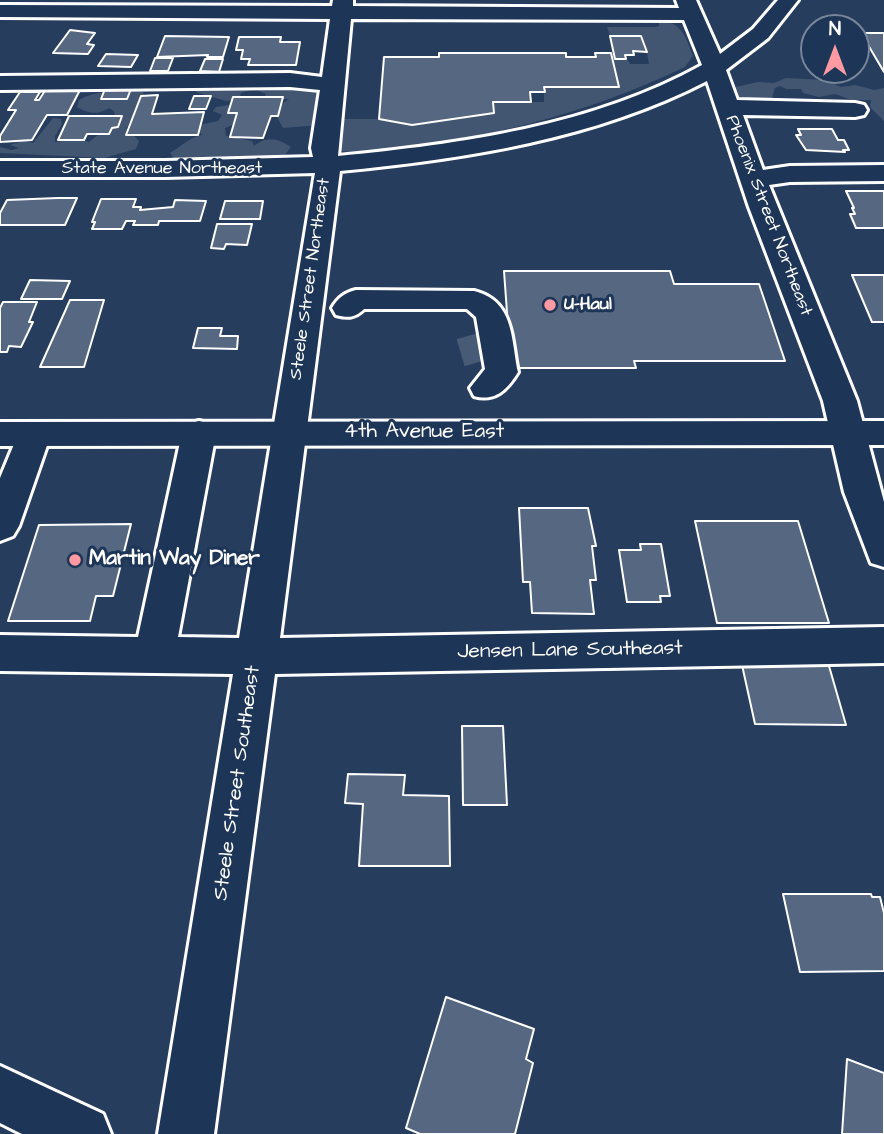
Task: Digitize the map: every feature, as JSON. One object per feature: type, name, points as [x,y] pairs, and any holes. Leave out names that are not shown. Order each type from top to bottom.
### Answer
[{"type":"street","name":"State Avenue Northeast","points":[[0,169],[211,170],[325,167],[433,155],[537,135],[627,107],[714,68],[750,42],[788,0]]},
{"type":"street","points":[[0,11],[342,6],[688,7]]},
{"type":"street","name":"Steele Street Northeast","points":[[289,432],[328,175],[324,148],[342,6]]},
{"type":"street","name":"Phoenix Street Northeast","points":[[688,7],[714,68],[753,180],[840,401],[862,492],[884,552]]},
{"type":"street","points":[[0,83],[290,80],[332,85]]},
{"type":"street","points":[[726,107],[855,110]]},
{"type":"street","points":[[753,180],[790,174],[884,173]]},
{"type":"street","points":[[347,308],[356,299],[474,300],[491,313],[502,372],[479,362]]},
{"type":"street","points":[[308,308],[445,307],[466,317],[479,362],[492,433]]},
{"type":"street","name":"Steele Street Southeast","points":[[186,1134],[289,432]]},
{"type":"street","points":[[154,656],[199,433]]},
{"type":"street","name":"4th Avenue East","points":[[17,434],[884,433]]},
{"type":"street","points":[[5,512],[17,434]]},
{"type":"street","name":"Jensen Lane Southeast","points":[[0,653],[256,656],[884,645]]},
{"type":"street","points":[[0,1094],[83,1134]]},
{"type":"shaded area","points":[[659,20],[678,27],[693,56],[685,67],[646,85],[566,113],[484,134],[359,153],[341,151],[338,148],[339,119],[379,119],[412,125],[493,102],[544,102],[544,87],[618,87],[612,59],[628,60],[630,64],[649,64],[641,36],[610,36],[607,27],[655,27],[659,26]]},
{"type":"shaded area","points":[[211,77],[313,88],[324,101],[320,125],[283,128],[273,110],[289,99],[263,99],[266,94],[254,89],[241,93],[239,100],[226,101],[196,92],[196,87]]},
{"type":"shaded area","points":[[786,78],[800,79],[800,84],[834,84],[841,87],[856,85],[874,90],[884,88],[884,121],[870,107],[871,100],[852,100],[835,94],[819,97],[803,93],[801,89],[786,89],[780,86],[775,88],[772,98],[781,106],[778,112],[749,114],[735,109],[713,92],[758,82],[774,83]]},
{"type":"shaded area","points":[[136,87],[142,88],[145,99],[133,122],[126,128],[139,141],[136,149],[104,158],[0,153],[0,147],[12,150],[19,148],[10,145],[25,140],[33,143],[53,118],[61,119],[62,124],[55,136],[55,142],[80,139],[89,142],[116,121],[114,111],[109,108],[97,113],[86,111],[77,107],[79,100]]},
{"type":"shaded area","points":[[216,107],[233,107],[231,113],[243,111],[242,121],[225,128],[226,136],[252,141],[254,146],[264,140],[277,140],[291,147],[285,155],[263,162],[253,156],[251,164],[226,166],[216,157],[214,165],[177,163],[181,158],[174,159],[170,153],[202,135],[194,126],[218,121],[222,115],[213,111]]},
{"type":"building","points":[[70,30],[95,33],[87,44],[94,45],[88,54],[53,53]]},
{"type":"building","points":[[870,33],[884,33],[884,72],[870,48]]},
{"type":"building","points":[[165,36],[229,37],[223,57],[157,57]]},
{"type":"building","points":[[610,36],[641,36],[647,52],[633,51],[634,55],[625,55],[626,59],[615,59]]},
{"type":"building","points":[[239,37],[281,37],[280,42],[300,42],[296,65],[248,65],[250,59],[241,59],[243,50],[236,50]]},
{"type":"building","points":[[439,53],[566,53],[566,57],[596,57],[595,53],[611,53],[619,87],[544,87],[545,92],[530,92],[531,102],[493,102],[494,113],[412,125],[379,119],[384,57],[439,57]]},
{"type":"building","points":[[106,54],[138,55],[131,67],[98,66]]},
{"type":"building","points":[[155,58],[173,58],[168,71],[150,71]]},
{"type":"building","points":[[205,59],[223,59],[219,72],[200,71]]},
{"type":"building","points":[[46,89],[80,90],[67,115],[47,115],[32,140],[0,142],[0,136],[16,110],[8,110],[20,92],[40,92],[35,100],[39,100]]},
{"type":"building","points":[[105,89],[131,89],[127,99],[101,99]]},
{"type":"building","points":[[158,95],[152,114],[204,112],[198,135],[126,135],[141,96]]},
{"type":"building","points":[[194,96],[211,96],[206,109],[189,109]]},
{"type":"building","points":[[233,97],[283,97],[278,116],[271,116],[263,138],[230,137],[237,113],[228,113]]},
{"type":"building","points":[[69,116],[122,116],[118,127],[112,128],[109,134],[87,134],[84,140],[58,140]]},
{"type":"building","points":[[798,129],[832,129],[838,140],[844,140],[849,150],[806,150],[796,135],[801,135]]},
{"type":"building","points":[[846,191],[884,191],[884,228],[856,228],[850,214],[855,214],[854,208]]},
{"type":"building","points":[[77,198],[65,225],[0,225],[0,213],[7,200]]},
{"type":"building","points":[[101,199],[136,199],[133,207],[141,207],[140,210],[173,207],[175,200],[206,201],[200,221],[159,221],[158,225],[133,225],[135,221],[126,221],[122,229],[92,229]]},
{"type":"building","points":[[225,201],[263,201],[260,219],[220,219]]},
{"type":"building","points":[[217,224],[252,224],[247,245],[226,244],[224,249],[211,248]]},
{"type":"building","points":[[504,271],[670,271],[674,284],[759,284],[785,361],[634,361],[636,368],[511,368]]},
{"type":"building","points":[[852,275],[884,275],[884,322],[872,322]]},
{"type":"building","points":[[30,280],[70,281],[62,299],[21,299]]},
{"type":"building","points":[[70,300],[104,300],[84,367],[40,367]]},
{"type":"building","points":[[3,302],[37,302],[29,322],[33,322],[21,347],[9,346],[7,352],[0,352],[0,308]]},
{"type":"building","points":[[198,328],[222,328],[220,336],[238,336],[237,349],[193,348]]},
{"type":"building","points":[[519,508],[588,508],[596,546],[592,546],[596,580],[590,580],[594,614],[532,613],[530,582],[523,582]]},
{"type":"building","points":[[695,521],[798,521],[829,623],[717,623]]},
{"type":"building","name":"Martin Way Diner","points":[[131,524],[113,596],[96,596],[90,621],[8,621],[39,525]]},
{"type":"building","points":[[640,544],[661,544],[670,596],[660,596],[661,602],[627,602],[619,550],[641,550]]},
{"type":"building","points":[[742,665],[829,666],[846,725],[755,724]]},
{"type":"building","points":[[462,726],[503,726],[507,805],[463,805]]},
{"type":"building","points":[[348,774],[405,775],[403,795],[449,796],[450,866],[359,866],[363,804],[345,803]]},
{"type":"building","points":[[783,894],[871,894],[872,897],[880,897],[884,913],[884,971],[800,972]]},
{"type":"building","points":[[446,997],[534,1029],[526,1059],[533,1063],[515,1134],[420,1134],[406,1128]]},
{"type":"building","points":[[847,1059],[884,1073],[884,1134],[842,1134]]},
{"type":"tunnel","points":[[471,335],[479,362]]},
{"type":"place","name":"U-Haul","points":[[550,305]]},
{"type":"place","name":"Martin Way Diner","points":[[75,560]]}]
